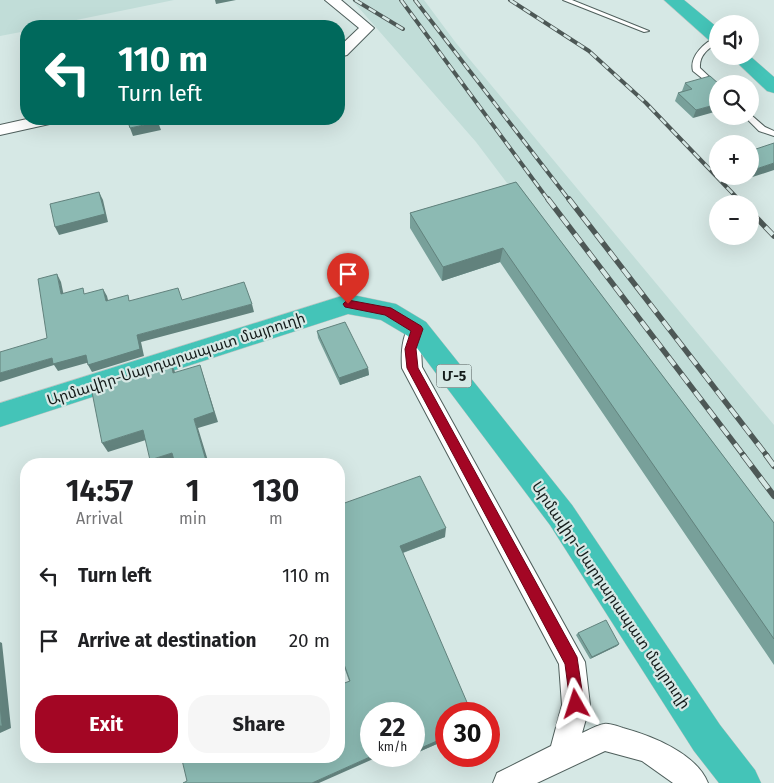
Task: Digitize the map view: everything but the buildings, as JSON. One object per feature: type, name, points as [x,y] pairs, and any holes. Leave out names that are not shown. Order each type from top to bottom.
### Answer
[{"type":"highway","points":[[673,0],[709,30]]},
{"type":"highway","points":[[749,65],[774,87]]},
{"type":"highway","name":"Արմավիր-Սարդարապատ մայրուղի","points":[[0,415],[348,304],[387,311],[417,329],[561,515],[707,738],[742,783]]},
{"type":"street","points":[[332,0],[367,28],[345,49]]},
{"type":"street","points":[[0,130],[22,125]]},
{"type":"street","points":[[417,329],[411,349],[412,368],[572,662],[576,704],[562,755]]},
{"type":"street","points":[[507,783],[562,755],[605,737],[649,749],[686,775],[694,783]]},
{"type":"lane","points":[[566,0],[646,31]]},
{"type":"lane","points":[[709,46],[699,54],[695,62],[696,69],[709,81]]},
{"type":"lane","points":[[758,125],[774,134]]},
{"type":"shaded area","points":[[0,0],[174,0],[76,20],[20,20],[20,32],[0,36]]},
{"type":"shaded area","points":[[352,0],[424,0],[456,43],[774,425],[774,537],[476,142]]},
{"type":"railway","points":[[355,0],[403,29]]},
{"type":"railway","points":[[401,0],[549,201]]},
{"type":"railway","points":[[415,0],[570,201]]},
{"type":"railway","points":[[510,0],[589,51],[646,103],[734,195]]},
{"type":"railway","points":[[548,199],[744,456]]},
{"type":"railway","points":[[569,199],[767,456]]},
{"type":"railway","points":[[759,220],[774,236]]},
{"type":"railway","points":[[743,455],[774,496]]},
{"type":"railway","points":[[766,455],[774,466]]},
{"type":"route","points":[[348,304],[387,311],[417,329],[411,349],[412,368],[572,662],[576,704]]}]
